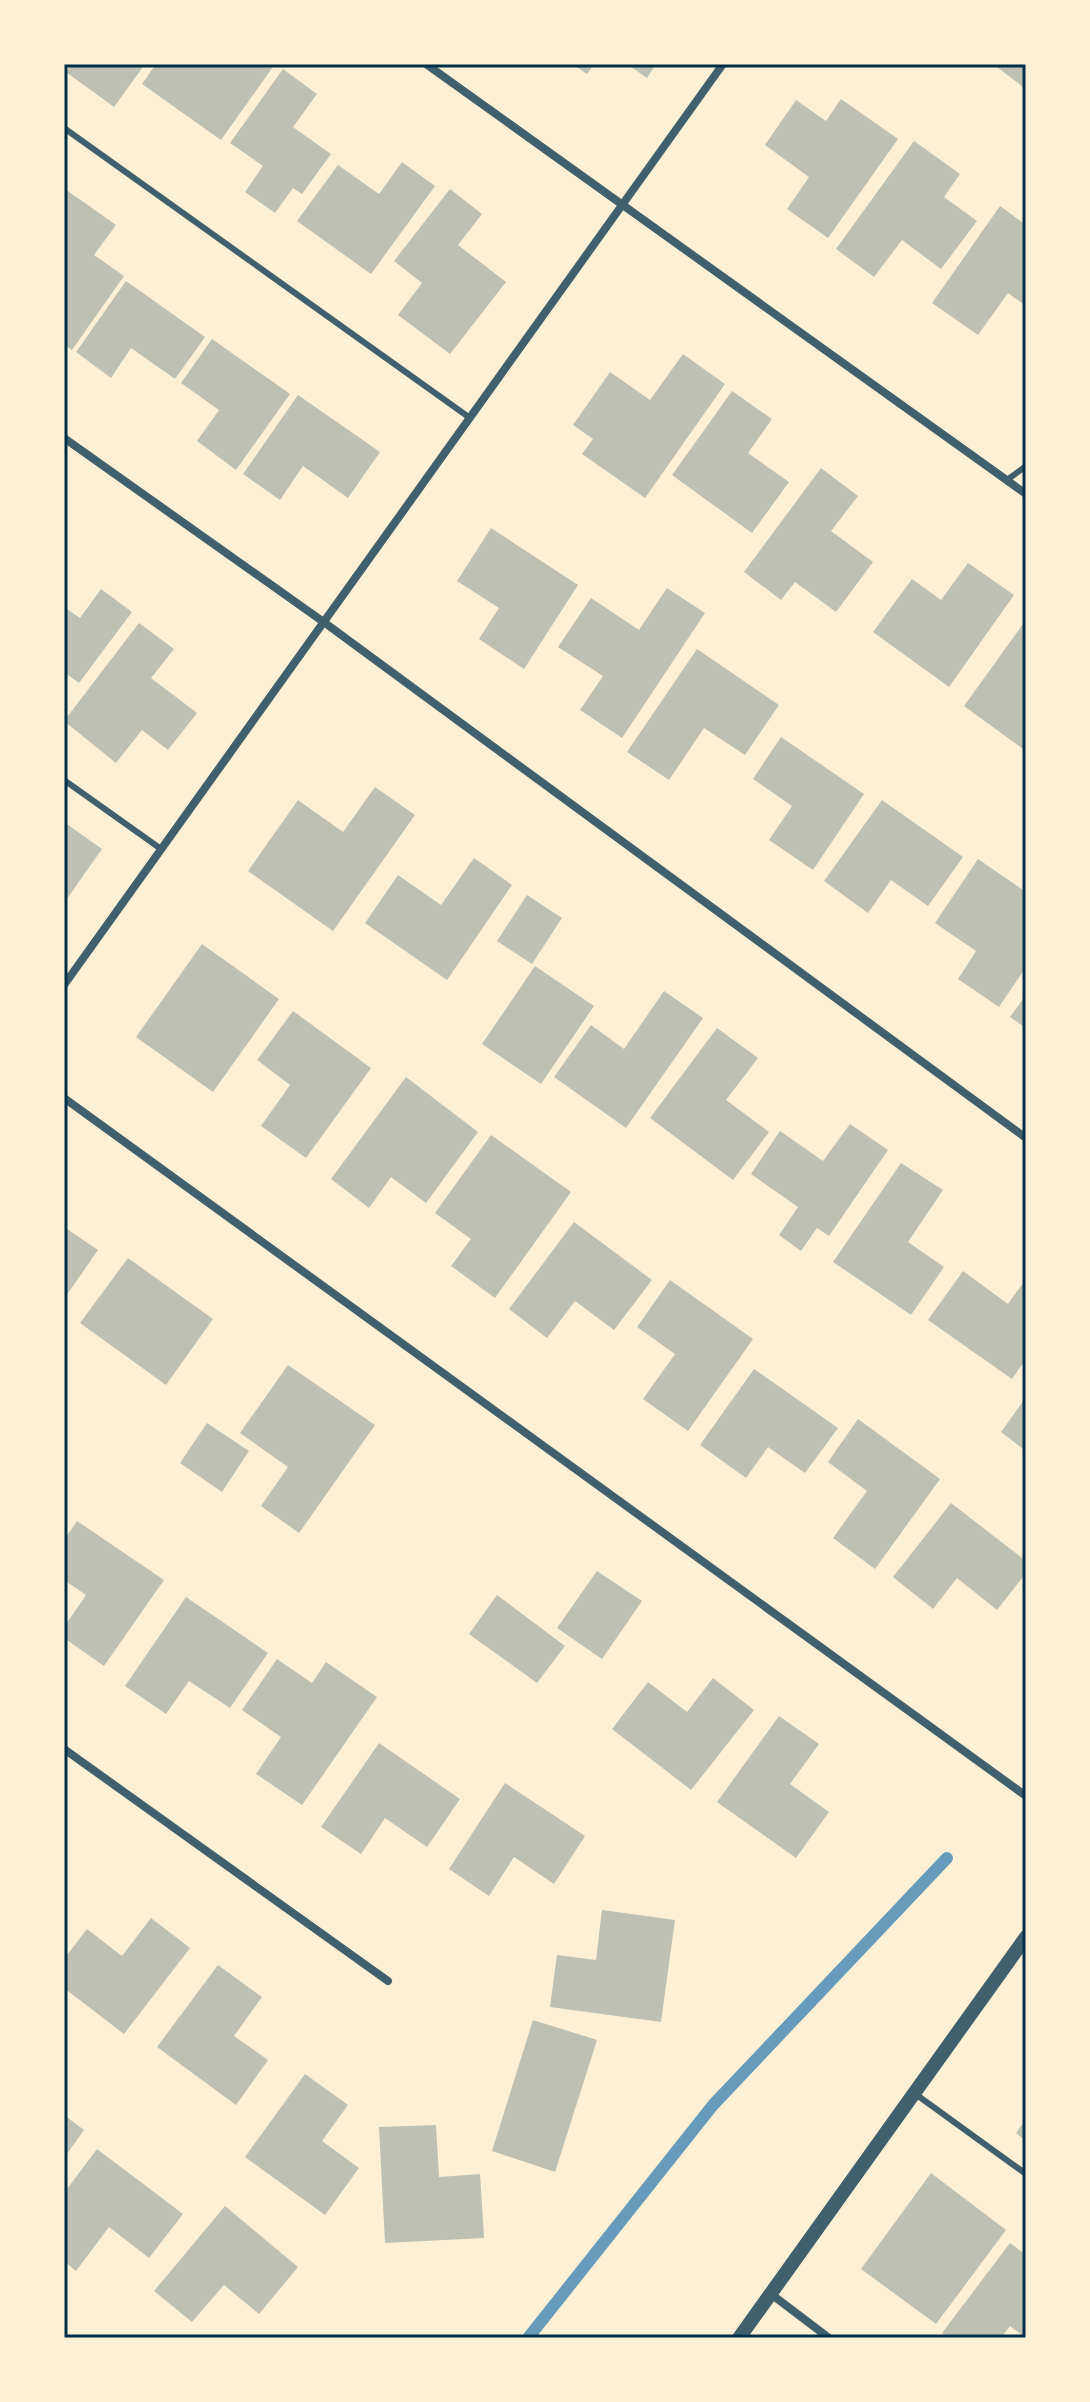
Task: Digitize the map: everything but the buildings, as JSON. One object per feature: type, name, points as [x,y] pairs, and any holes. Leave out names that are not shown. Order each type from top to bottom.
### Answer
[{"type":"street","points":[[426,64],[1026,494]]},
{"type":"street","points":[[64,985],[723,64]]},
{"type":"street","points":[[64,438],[325,623],[1026,1138]]},
{"type":"street","points":[[64,1098],[1026,1796]]},
{"type":"street","points":[[64,1749],[388,1981]]},
{"type":"street","points":[[739,2338],[1026,1937]]},
{"type":"street","points":[[771,2294],[829,2338]]},
{"type":"lane","points":[[64,128],[470,418]]},
{"type":"lane","points":[[1007,480],[1026,466]]},
{"type":"lane","points":[[64,780],[161,849]]},
{"type":"lane","points":[[914,2093],[1026,2174]]},
{"type":"waterway","points":[[528,2338],[713,2105],[947,1858]]}]
